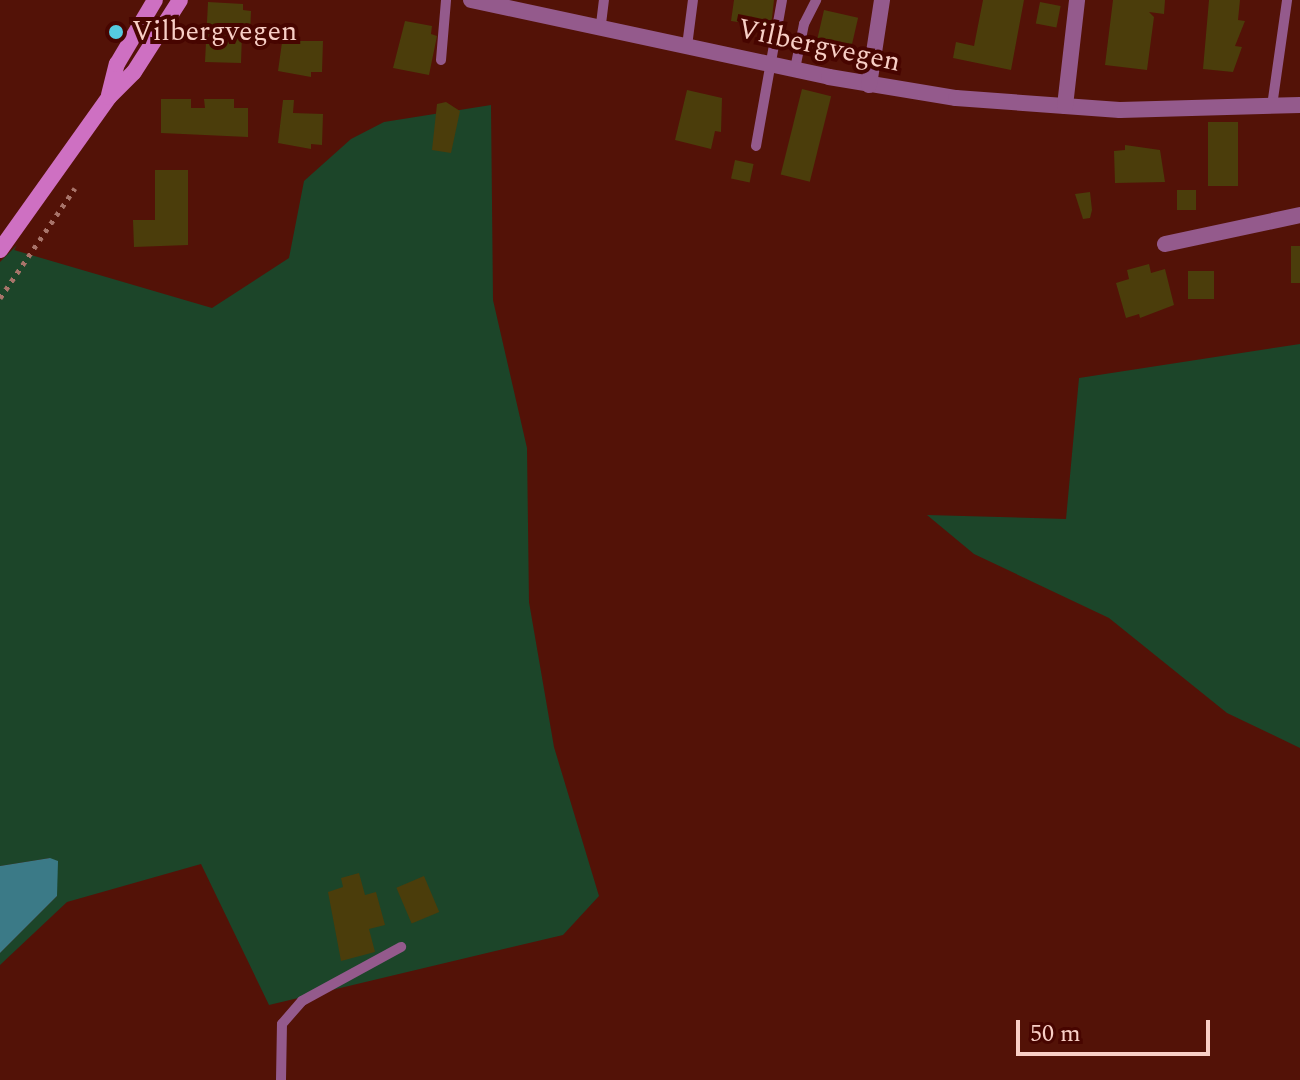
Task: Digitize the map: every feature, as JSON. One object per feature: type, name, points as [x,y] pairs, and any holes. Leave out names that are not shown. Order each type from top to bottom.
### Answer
[{"type":"main road","points":[[109,97],[117,64],[155,0]]},
{"type":"main road","points":[[0,250],[109,97],[134,72],[180,0]]},
{"type":"street","name":"Vilbergvegen","points":[[471,0],[601,24],[869,85],[1120,110],[1300,105]]},
{"type":"street","points":[[869,85],[882,0]]},
{"type":"street","points":[[1065,106],[1077,0]]},
{"type":"street","points":[[1165,244],[1300,215]]},
{"type":"lane","points":[[441,60],[446,0]]},
{"type":"lane","points":[[601,24],[604,0]]},
{"type":"lane","points":[[687,46],[693,0]]},
{"type":"lane","points":[[756,146],[774,65],[782,0]]},
{"type":"lane","points":[[795,69],[804,24],[816,0]]},
{"type":"lane","points":[[1272,106],[1287,0]]},
{"type":"lane","points":[[281,1080],[282,1024],[302,1001],[401,947]]},
{"type":"path","points":[[0,298],[75,188]]},
{"type":"green space","points":[[491,105],[493,300],[527,448],[529,602],[554,747],[599,896],[563,935],[269,1005],[201,864],[67,902],[0,965],[0,953],[57,896],[50,858],[0,866],[0,262],[17,245],[14,250],[212,308],[289,258],[304,181],[351,139],[384,122]]},
{"type":"green space","points":[[1300,344],[1300,748],[1227,713],[1109,618],[974,554],[927,515],[1066,519],[1079,378]]},
{"type":"water","points":[[50,858],[58,861],[57,896],[0,953],[0,866]]},
{"type":"building","points":[[734,0],[774,0],[771,27],[731,21]]},
{"type":"building","points":[[983,0],[1024,0],[1011,70],[953,58],[956,42],[974,46]]},
{"type":"building","points":[[1113,0],[1165,0],[1164,14],[1149,12],[1154,17],[1147,70],[1105,65]]},
{"type":"building","points":[[1209,0],[1240,0],[1238,20],[1245,21],[1235,46],[1242,47],[1233,72],[1203,69]]},
{"type":"building","points":[[208,2],[243,4],[243,10],[251,11],[250,34],[242,34],[241,63],[205,62]]},
{"type":"building","points":[[1040,2],[1061,6],[1056,28],[1036,24]]},
{"type":"building","points":[[824,10],[858,18],[851,48],[817,40]]},
{"type":"building","points":[[405,21],[432,26],[431,34],[437,36],[429,75],[393,68]]},
{"type":"building","points":[[284,28],[293,28],[293,41],[323,41],[322,72],[311,72],[311,77],[278,71]]},
{"type":"building","points":[[802,89],[831,96],[810,182],[781,174]]},
{"type":"building","points":[[687,90],[722,98],[721,132],[715,131],[711,149],[675,140]]},
{"type":"building","points":[[161,99],[191,99],[191,108],[205,108],[204,99],[234,99],[234,108],[248,108],[248,137],[161,133]]},
{"type":"building","points":[[283,100],[294,100],[293,113],[323,114],[322,145],[311,144],[311,149],[278,143]]},
{"type":"building","points":[[446,102],[460,111],[451,153],[432,150],[437,104]]},
{"type":"building","points":[[1208,122],[1238,122],[1238,186],[1208,186]]},
{"type":"building","points":[[1125,145],[1160,150],[1165,182],[1115,183],[1114,151],[1125,150]]},
{"type":"building","points":[[735,160],[754,164],[750,183],[731,179]]},
{"type":"building","points":[[155,170],[188,170],[188,245],[134,247],[133,220],[155,220]]},
{"type":"building","points":[[1177,190],[1196,190],[1196,210],[1177,210]]},
{"type":"building","points":[[1090,192],[1090,218],[1083,219],[1075,194]]},
{"type":"building","points":[[1291,246],[1300,246],[1300,283],[1291,283]]},
{"type":"building","points":[[1149,264],[1151,273],[1165,269],[1174,305],[1140,318],[1139,314],[1126,318],[1116,283],[1129,279],[1127,270]]},
{"type":"building","points":[[1188,271],[1214,271],[1214,299],[1188,299]]},
{"type":"building","points":[[359,873],[365,895],[376,892],[385,925],[369,929],[375,952],[341,961],[328,892],[343,887],[341,878]]},
{"type":"building","points":[[424,876],[439,912],[412,924],[396,888]]},
{"type":"place","name":"Vilbergvegen","points":[[116,32]]}]
